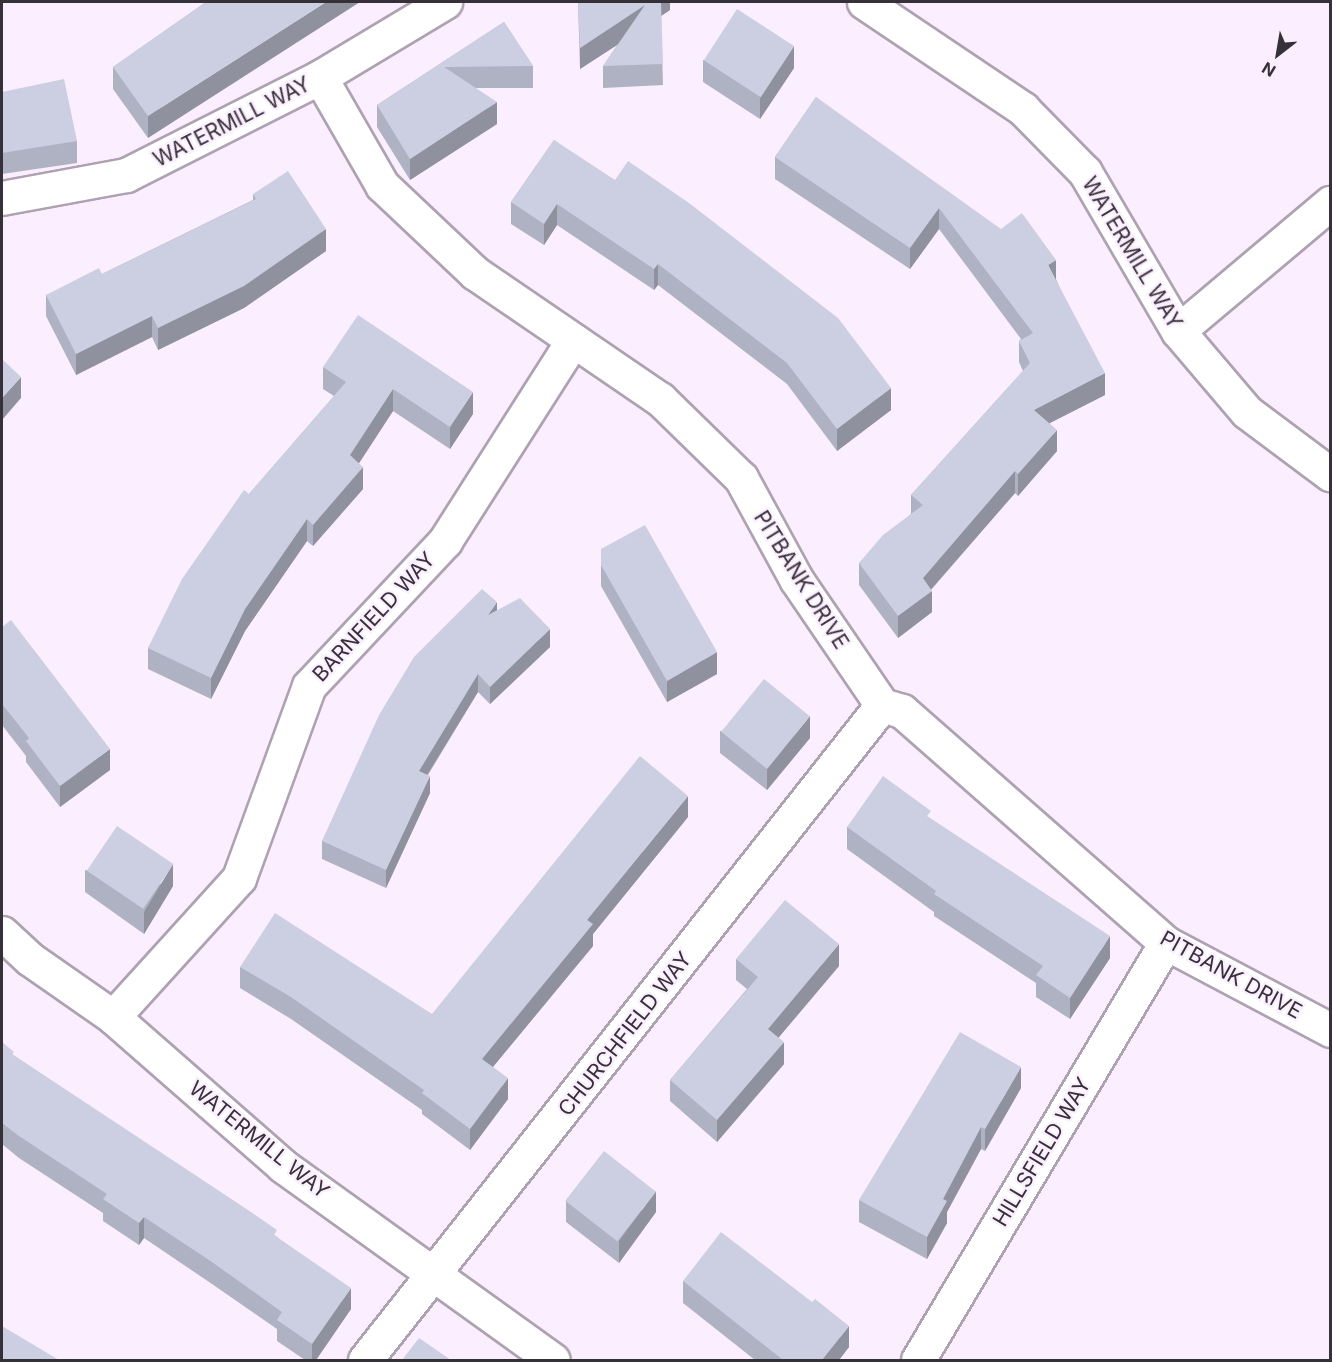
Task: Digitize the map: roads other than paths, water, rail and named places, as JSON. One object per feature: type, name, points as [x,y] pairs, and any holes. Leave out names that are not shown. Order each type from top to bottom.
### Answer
[{"type":"street","name":"WATERMILL WAY","points":[[2,198],[126,176],[320,77],[445,2]]},
{"type":"street","name":"WATERMILL WAY","points":[[864,2],[1023,110],[1085,172],[1178,331],[1247,412],[1330,474]]},
{"type":"street","name":"PITBANK DRIVE","points":[[320,77],[382,185],[475,273],[660,399],[741,478],[796,579],[882,705],[902,711],[1166,943],[1330,1030]]},
{"type":"street","points":[[1178,331],[1330,204]]},
{"type":"street","name":"BARNFIELD WAY","points":[[113,1017],[238,878],[309,686],[445,542],[573,340]]},
{"type":"street","name":"CHURCHFIELD WAY","points":[[365,1360],[437,1274],[882,705]]},
{"type":"street","name":"WATERMILL WAY","points":[[2,933],[30,959],[113,1017],[284,1166],[437,1274],[553,1360]]},
{"type":"street","name":"HILLSFIELD WAY","points":[[918,1360],[1166,943]]}]
